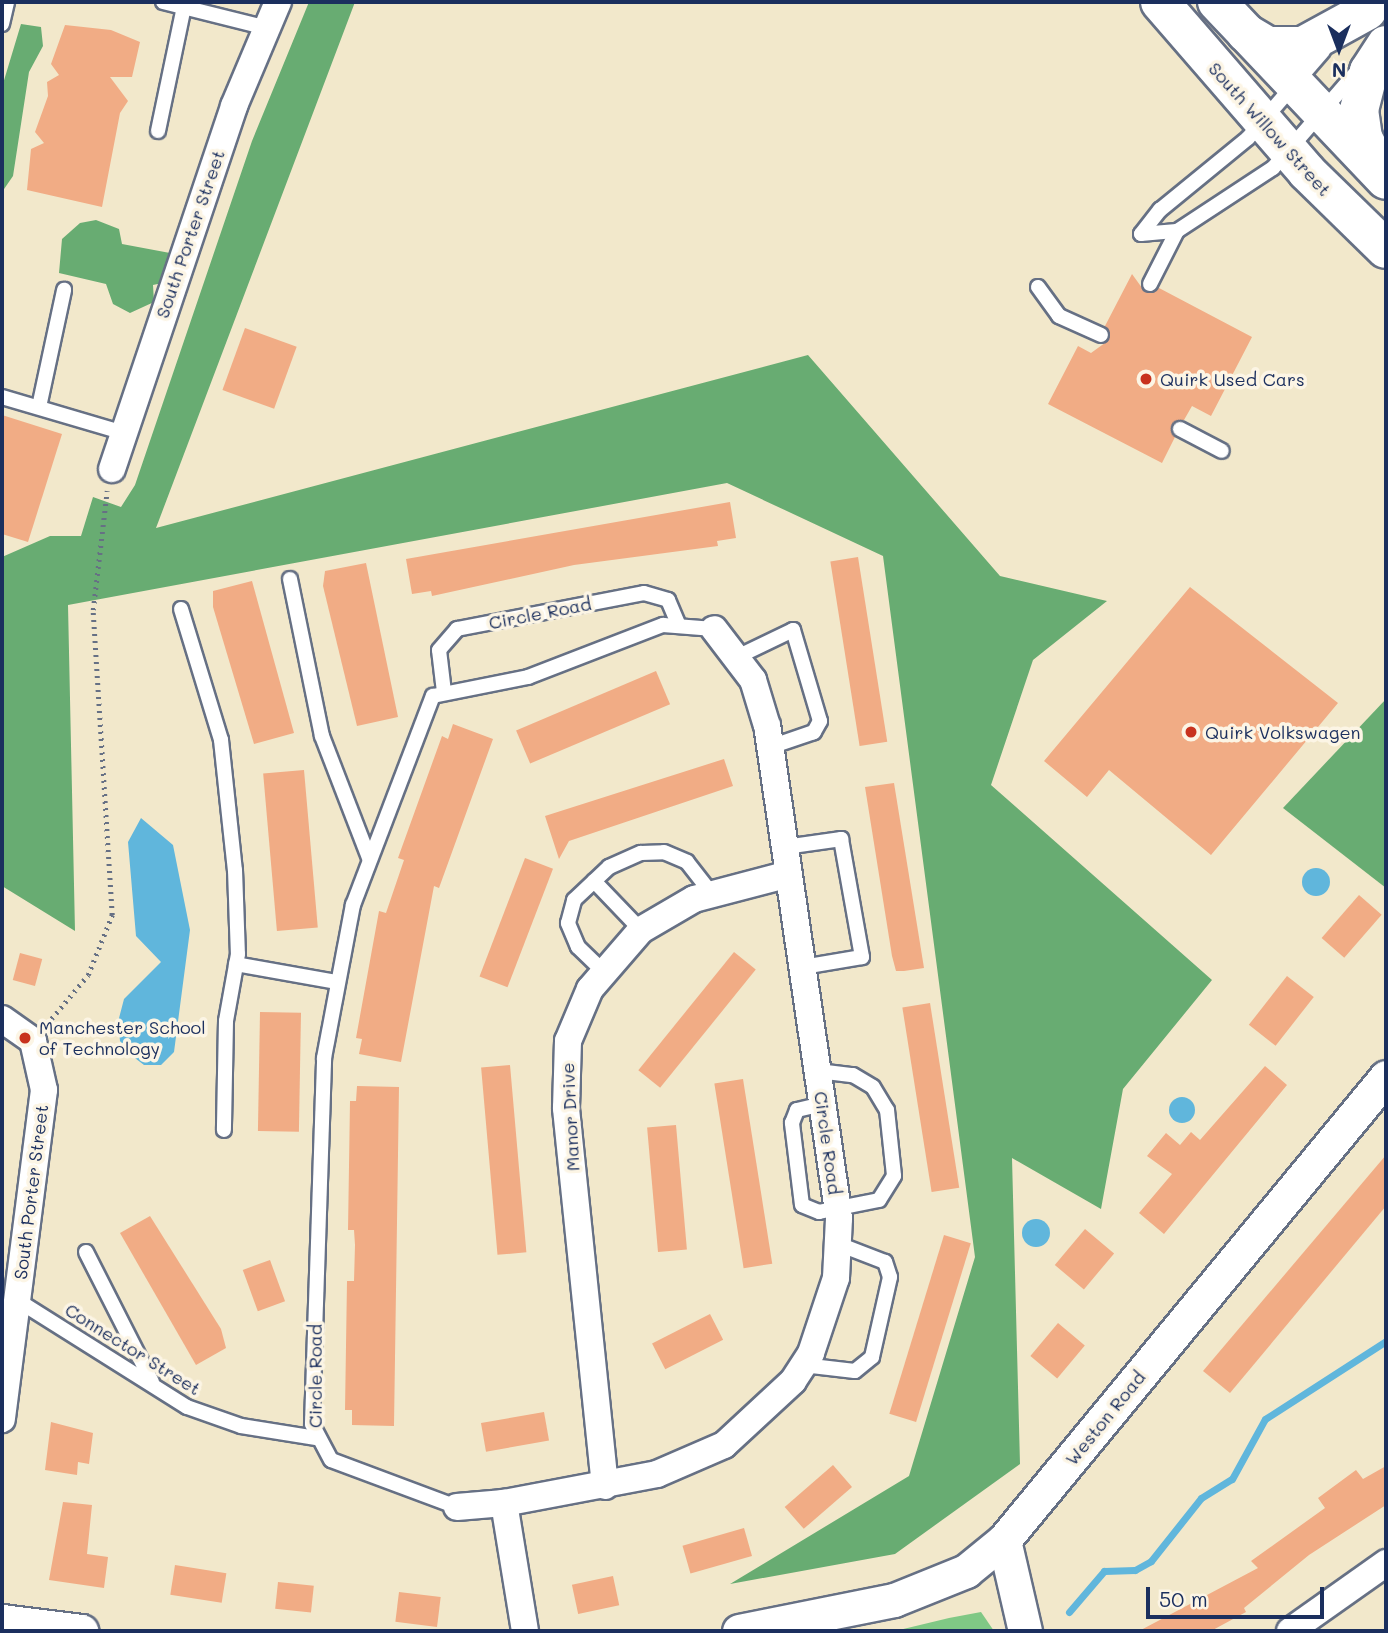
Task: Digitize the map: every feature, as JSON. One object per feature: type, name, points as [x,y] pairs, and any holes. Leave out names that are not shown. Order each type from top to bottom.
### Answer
[{"type":"main road","name":"South Willow Street","points":[[1160,2],[1287,149],[1386,249]]},
{"type":"main road","points":[[1228,15],[1258,43],[1289,48],[1381,25],[1359,112],[1366,145],[1386,179]]},
{"type":"main road","points":[[1228,15],[1318,112],[1386,179]]},
{"type":"street","name":"South Porter Street","points":[[112,469],[278,2]]},
{"type":"street","name":"Circle Road","points":[[457,1507],[505,1503],[604,1486],[680,1468],[724,1444],[772,1405],[803,1364],[836,1278],[838,1209],[770,747],[753,680],[739,656],[715,629]]},
{"type":"street","name":"Manor Drive","points":[[604,1486],[565,1073],[579,1008],[603,971],[641,930],[711,893],[789,874]]},
{"type":"street","points":[[2,1019],[33,1041]]},
{"type":"street","name":"South Porter Street","points":[[2,1419],[7,1329],[17,1300],[44,1090],[33,1041]]},
{"type":"street","name":"Weston Road","points":[[739,1631],[894,1600],[966,1571],[1004,1540],[1386,1077]]},
{"type":"street","points":[[505,1503],[525,1631]]},
{"type":"street","points":[[1004,1540],[1025,1631]]},
{"type":"street","points":[[1301,1628],[1386,1563]]},
{"type":"street","points":[[2,1621],[81,1631]]},
{"type":"lane","points":[[2,24],[6,2]]},
{"type":"lane","points":[[163,2],[267,28]]},
{"type":"lane","points":[[158,131],[184,7]]},
{"type":"lane","points":[[1381,25],[1318,112],[1273,168],[1177,231],[1141,234],[1263,120],[1292,84],[1381,25]]},
{"type":"lane","points":[[1150,284],[1177,231]]},
{"type":"lane","points":[[1038,287],[1059,316],[1101,335]]},
{"type":"lane","points":[[39,407],[64,290]]},
{"type":"lane","points":[[2,397],[124,433]]},
{"type":"lane","points":[[1180,429],[1222,451]]},
{"type":"lane","points":[[290,579],[322,736],[369,858]]},
{"type":"lane","name":"Circle Road","points":[[444,692],[439,650],[457,629],[644,593],[668,600],[678,623]]},
{"type":"lane","points":[[181,609],[220,740],[236,964],[226,1021],[224,1130]]},
{"type":"lane","name":"Circle Road","points":[[457,1507],[347,1468],[331,1460],[316,1438],[323,1080],[338,982],[369,858],[427,703],[444,692],[528,677],[678,623],[715,629]]},
{"type":"lane","points":[[739,656],[793,630],[820,721],[814,732],[770,747]]},
{"type":"lane","points":[[785,847],[841,839],[862,957],[803,967]]},
{"type":"lane","points":[[603,971],[578,947],[568,923],[574,900],[594,881],[641,853],[664,852],[687,862],[711,893]]},
{"type":"lane","points":[[594,881],[641,930]]},
{"type":"lane","points":[[236,964],[338,982]]},
{"type":"lane","points":[[818,1071],[853,1075],[873,1087],[887,1110],[894,1176],[879,1200],[838,1209]]},
{"type":"lane","points":[[803,1364],[855,1371],[872,1357],[890,1277],[885,1262],[838,1244]]},
{"type":"lane","points":[[86,1252],[152,1384]]},
{"type":"lane","name":"Connector Street","points":[[17,1300],[206,1416],[316,1438]]},
{"type":"path","points":[[33,1041],[88,975],[112,915],[93,610],[112,469]]},
{"type":"green space","points":[[309,2],[355,2],[156,528],[808,355],[1000,576],[1107,601],[1033,660],[991,785],[1212,980],[1123,1089],[1101,1209],[1012,1158],[1020,1464],[895,1554],[730,1584],[909,1476],[975,1257],[883,556],[727,483],[68,605],[75,931],[2,886],[2,557],[50,536],[81,536],[93,497],[121,507],[135,485],[252,141]]},
{"type":"green space","points":[[21,24],[41,27],[43,46],[29,72],[13,176],[2,192],[2,87]]},
{"type":"green space","points":[[96,220],[119,229],[122,244],[170,253],[162,283],[153,285],[154,302],[130,313],[113,304],[106,284],[59,273],[62,239],[80,223]]},
{"type":"green space","points":[[1386,699],[1386,888],[1283,808]]},
{"type":"green space","points":[[981,1612],[994,1631],[895,1631],[949,1618]]},
{"type":"water","points":[[141,818],[173,845],[190,930],[174,1052],[161,1065],[144,1065],[131,1055],[120,1041],[118,1022],[124,999],[161,962],[136,936],[128,842]]},
{"type":"water","points":[[1316,868],[1326,872],[1330,882],[1326,892],[1316,896],[1306,892],[1302,882],[1306,872]]},
{"type":"water","points":[[1182,1097],[1192,1100],[1195,1110],[1192,1120],[1182,1123],[1172,1120],[1169,1110],[1172,1100]]},
{"type":"water","points":[[1036,1219],[1046,1223],[1050,1233],[1046,1243],[1036,1247],[1026,1243],[1022,1233],[1026,1223]]},
{"type":"building","points":[[65,25],[111,30],[140,42],[132,77],[110,77],[128,101],[120,113],[102,207],[27,190],[31,149],[44,143],[35,132],[48,96],[47,82],[59,75],[51,64]]},
{"type":"building","name":"Quirk Used Cars","points":[[1132,274],[1145,292],[1159,288],[1252,337],[1211,416],[1192,406],[1184,420],[1172,424],[1175,437],[1162,463],[1048,404],[1078,346],[1091,353],[1109,340],[1105,326]]},
{"type":"building","points":[[245,328],[297,347],[274,409],[222,390]]},
{"type":"building","points":[[2,415],[62,434],[28,542],[2,534]]},
{"type":"building","points":[[730,502],[736,538],[717,541],[718,546],[574,565],[432,596],[431,591],[412,594],[406,559]]},
{"type":"building","points":[[858,557],[887,742],[860,746],[830,561]]},
{"type":"building","points":[[366,563],[398,717],[357,726],[323,586],[325,571]]},
{"type":"building","points":[[252,581],[294,733],[254,744],[213,607],[213,591]]},
{"type":"building","name":"Quirk Volkswagen","points":[[1190,587],[1338,703],[1211,855],[1109,770],[1087,797],[1044,761]]},
{"type":"building","points":[[656,671],[670,704],[530,764],[516,730]]},
{"type":"building","points":[[453,724],[493,739],[439,888],[434,886],[401,1062],[359,1054],[362,1039],[356,1038],[379,911],[386,913],[404,860],[398,858],[442,736],[448,739]]},
{"type":"building","points":[[724,759],[733,786],[569,841],[559,859],[545,816]]},
{"type":"building","points":[[304,770],[318,927],[277,931],[263,774]]},
{"type":"building","points":[[894,783],[924,968],[904,971],[896,971],[892,956],[865,787]]},
{"type":"building","points":[[525,858],[553,869],[507,987],[479,977]]},
{"type":"building","points":[[1359,895],[1382,915],[1344,958],[1322,938]]},
{"type":"building","points":[[734,952],[756,970],[660,1088],[638,1070]]},
{"type":"building","points":[[20,953],[42,959],[35,986],[13,980]]},
{"type":"building","points":[[1287,976],[1314,997],[1276,1046],[1249,1025]]},
{"type":"building","points":[[930,1003],[959,1188],[932,1192],[902,1007]]},
{"type":"building","points":[[260,1012],[301,1013],[299,1132],[258,1131]]},
{"type":"building","points":[[510,1065],[526,1252],[497,1255],[481,1068]]},
{"type":"building","points":[[1265,1066],[1287,1085],[1164,1234],[1139,1213],[1172,1174],[1147,1156],[1166,1133],[1180,1145],[1191,1132],[1200,1140]]},
{"type":"building","points":[[743,1079],[772,1264],[744,1268],[714,1084]]},
{"type":"building","points":[[357,1086],[399,1087],[394,1426],[352,1425],[352,1410],[345,1410],[347,1281],[354,1281],[355,1245],[354,1230],[348,1230],[350,1101],[356,1101]]},
{"type":"building","points":[[676,1125],[687,1250],[658,1252],[647,1128]]},
{"type":"building","points":[[1386,1155],[1386,1206],[1230,1393],[1203,1371]]},
{"type":"building","points":[[150,1216],[221,1329],[226,1348],[196,1365],[120,1233]]},
{"type":"building","points":[[1085,1229],[1114,1253],[1084,1289],[1055,1265]]},
{"type":"building","points":[[944,1235],[971,1243],[916,1422],[889,1414]]},
{"type":"building","points":[[270,1260],[285,1301],[258,1311],[243,1270]]},
{"type":"building","points":[[710,1314],[723,1340],[665,1369],[652,1344]]},
{"type":"building","points":[[1058,1323],[1085,1345],[1057,1378],[1030,1356]]},
{"type":"building","points":[[544,1412],[549,1441],[486,1452],[481,1423]]},
{"type":"building","points":[[51,1422],[93,1433],[89,1464],[78,1462],[77,1475],[45,1470]]},
{"type":"building","points":[[833,1465],[852,1487],[804,1529],[785,1507]]},
{"type":"building","points":[[1386,1466],[1386,1505],[1309,1555],[1244,1608],[1246,1612],[1211,1631],[1139,1631],[1258,1568],[1251,1561],[1325,1508],[1318,1498],[1356,1470],[1363,1479]]},
{"type":"building","points":[[63,1502],[92,1505],[87,1554],[108,1557],[104,1588],[49,1580]]},
{"type":"building","points":[[744,1528],[752,1556],[690,1574],[682,1546]]},
{"type":"building","points":[[175,1565],[226,1573],[222,1603],[170,1595]]},
{"type":"building","points":[[613,1576],[619,1605],[578,1614],[572,1585]]},
{"type":"building","points":[[278,1582],[314,1586],[311,1613],[275,1609]]},
{"type":"building","points":[[399,1592],[441,1597],[437,1627],[395,1622]]},
{"type":"waterway","points":[[1069,1612],[1104,1571],[1135,1570],[1151,1561],[1201,1498],[1232,1479],[1265,1419],[1386,1341]]},
{"type":"place","name":"Quirk Used Cars","points":[[1146,379]]},
{"type":"place","name":"Quirk Volkswagen","points":[[1191,732]]},
{"type":"place","name":"Manchester School of Technology","points":[[25,1038]]}]
